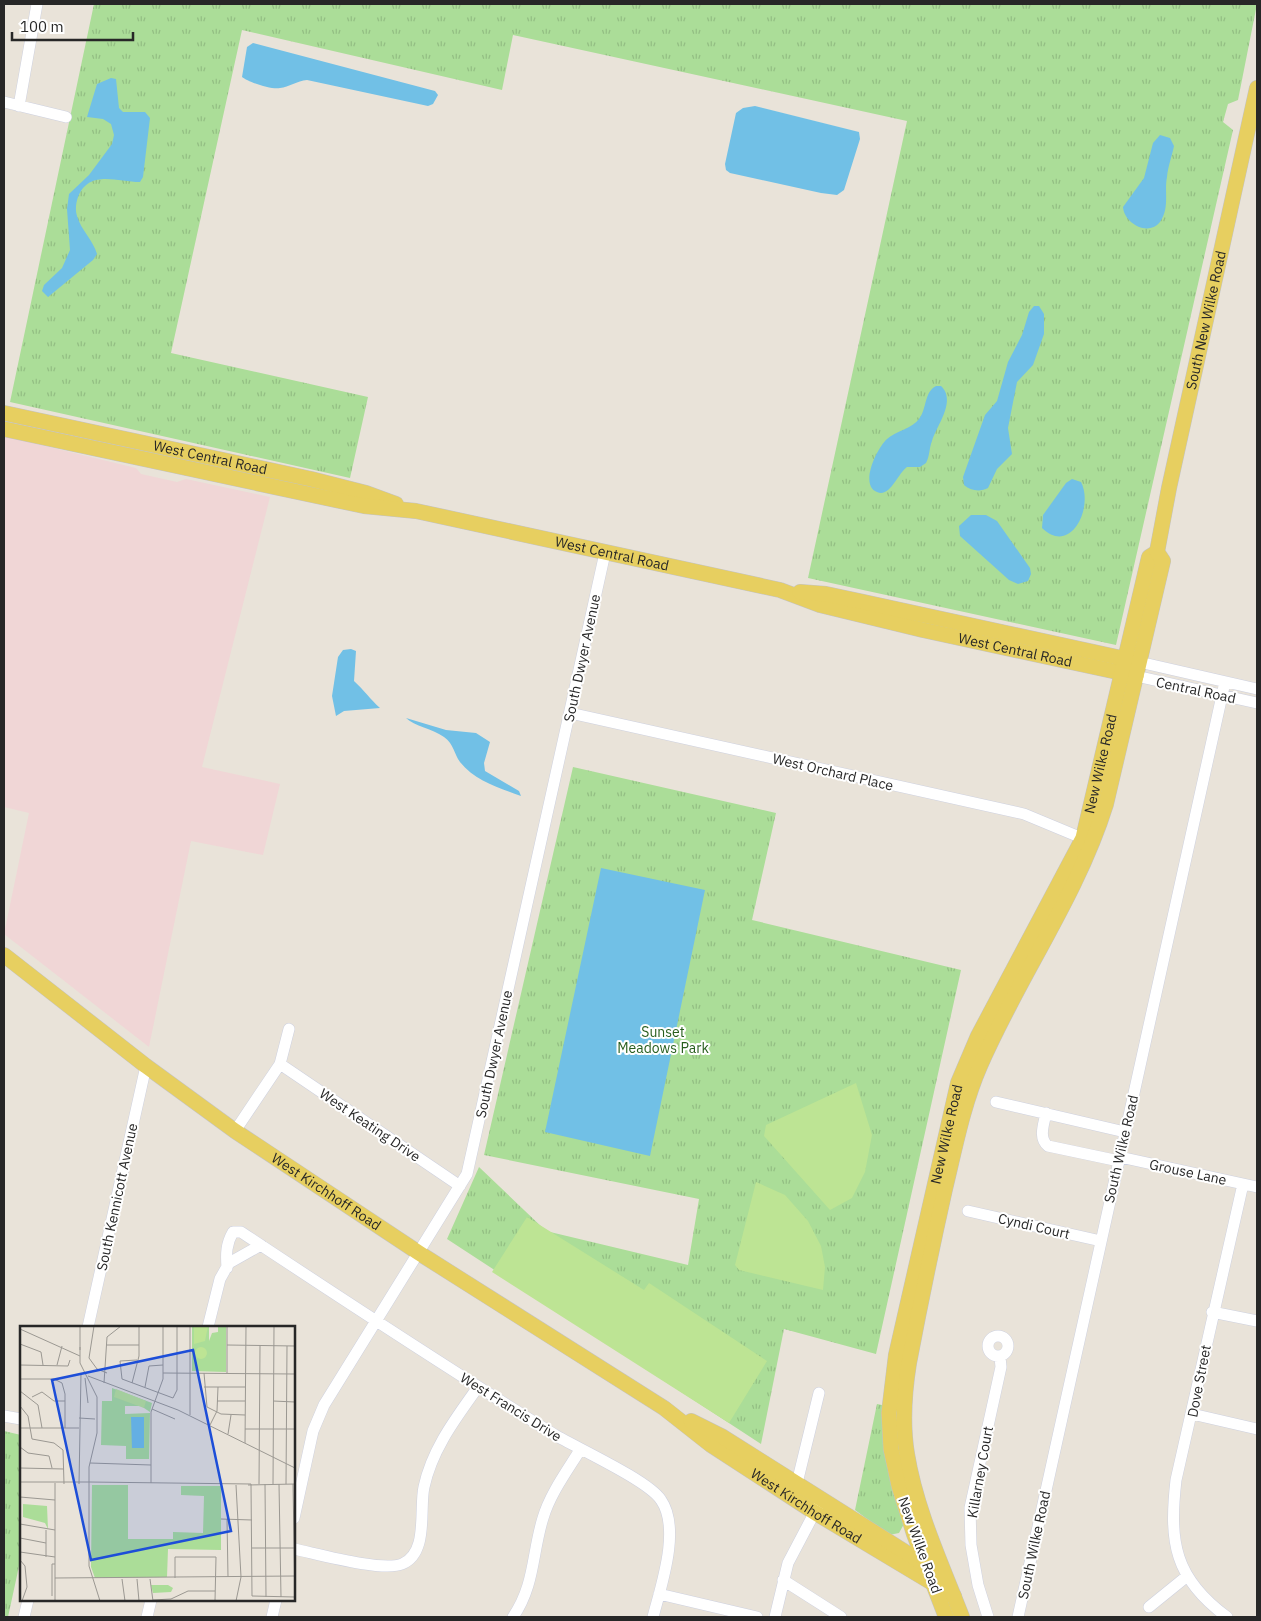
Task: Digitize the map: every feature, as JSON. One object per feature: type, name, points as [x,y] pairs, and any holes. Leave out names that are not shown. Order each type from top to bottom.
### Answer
[{"type":"main road","name":"South New Wilke Road","points":[[1130,668],[1162,561],[1157,552],[1169,488],[1257,88]]},
{"type":"main road","name":"West Central Road","points":[[4,413],[311,479],[366,493],[416,511]]},
{"type":"main road","name":"West Central Road","points":[[4,429],[364,506],[416,511],[780,590],[820,604],[923,630],[1130,668]]},
{"type":"main road","name":"New Wilke Road","points":[[946,1617],[909,1518],[899,1486],[891,1449],[889,1413],[896,1356],[958,1083],[978,1036],[1088,841],[1106,804],[1130,668]]},
{"type":"main road","name":"New Wilke Road","points":[[962,1617],[920,1502],[907,1455],[904,1394],[909,1363],[952,1162],[973,1084],[984,1057],[1072,889],[1088,841]]},
{"type":"main road","name":"West Kirchhoff Road","points":[[4,955],[146,1066],[235,1131],[419,1253],[664,1408],[711,1445],[818,1506],[886,1539],[948,1578]]},
{"type":"main road","name":"West Kirchhoff Road","points":[[664,1408],[723,1437],[797,1483],[818,1506],[934,1586],[954,1596]]},
{"type":"main road","points":[[886,1539],[904,1537],[907,1534],[909,1518]]},
{"type":"street","points":[[19,106],[37,4]]},
{"type":"street","points":[[4,102],[66,117]]},
{"type":"street","name":"South Dwyer Avenue","points":[[295,1508],[298,1480],[312,1431],[324,1405],[460,1186],[470,1164],[605,553]]},
{"type":"street","name":"Central Road","points":[[1130,668],[1257,688]]},
{"type":"street","name":"Central Road","points":[[1130,668],[1222,696],[1257,703]]},
{"type":"street","name":"South Wilke Road","points":[[1018,1617],[1226,682]]},
{"type":"street","name":"West Orchard Place","points":[[570,713],[1024,814],[1088,841]]},
{"type":"street","points":[[235,1131],[280,1064],[289,1029]]},
{"type":"street","name":"West Keating Drive","points":[[280,1064],[460,1186]]},
{"type":"street","name":"South Kennicott Avenue","points":[[88,1326],[146,1066]]},
{"type":"street","points":[[996,1102],[1125,1132]]},
{"type":"street","name":"Grouse Lane","points":[[1046,1113],[1042,1133],[1044,1143],[1048,1146],[1257,1187]]},
{"type":"street","name":"Dove Street","points":[[1186,1577],[1175,1544],[1172,1518],[1176,1480],[1192,1414],[1212,1312],[1243,1184]]},
{"type":"street","name":"Cyndi Court","points":[[968,1211],[1101,1241]]},
{"type":"street","name":"West Francis Drive","points":[[227,1268],[226,1249],[233,1232],[241,1232],[478,1387],[580,1450],[647,1486],[661,1500],[672,1531],[653,1617]]},
{"type":"street","points":[[208,1326],[220,1279],[229,1263],[261,1245]]},
{"type":"street","points":[[1212,1312],[1257,1322]]},
{"type":"street","name":"Killarney Court","points":[[988,1617],[978,1585],[971,1545],[970,1508],[1001,1367],[1000,1357]]},
{"type":"street","points":[[295,1549],[388,1567],[404,1564],[415,1553],[420,1540],[424,1487],[435,1453],[447,1430],[478,1387]]},
{"type":"street","points":[[797,1483],[819,1393]]},
{"type":"street","points":[[1192,1414],[1257,1429]]},
{"type":"street","points":[[4,1416],[20,1419]]},
{"type":"street","points":[[513,1617],[526,1597],[530,1584],[543,1516],[580,1450]]},
{"type":"street","points":[[775,1617],[788,1563],[818,1506]]},
{"type":"street","points":[[1149,1607],[1186,1577],[1211,1604],[1227,1617]]},
{"type":"street","points":[[783,1580],[841,1617]]},
{"type":"street","points":[[659,1594],[757,1617]]},
{"type":"street","points":[[24,1617],[28,1601]]},
{"type":"street","points":[[147,1617],[151,1601]]},
{"type":"street","points":[[272,1617],[276,1601]]},
{"type":"shaded area","points":[[4,436],[136,468],[141,474],[177,482],[186,479],[270,497],[202,767],[280,784],[263,855],[191,841],[149,1047],[4,934],[29,813],[4,807]]},
{"type":"green space","points":[[94,4],[1257,4],[1238,100],[1228,104],[1223,122],[1233,130],[1116,645],[808,578],[907,121],[513,35],[502,90],[242,30],[171,353],[368,397],[350,478],[10,402]]},
{"type":"green space","name":"Sunset Meadows Park","points":[[573,767],[776,813],[752,920],[961,970],[876,1354],[784,1329],[761,1444],[447,1239],[479,1167],[546,1231],[688,1265],[699,1199],[484,1155]]},
{"type":"green space","points":[[856,1083],[872,1135],[865,1172],[852,1198],[830,1210],[764,1136],[766,1125]]},
{"type":"green space","points":[[756,1182],[785,1195],[808,1221],[821,1246],[825,1267],[823,1290],[739,1270],[735,1265]]},
{"type":"green space","points":[[527,1217],[644,1290],[649,1283],[767,1361],[729,1423],[492,1272]]},
{"type":"green space","points":[[877,1404],[882,1405],[888,1466],[904,1524],[899,1533],[889,1535],[855,1510]]},
{"type":"green space","points":[[4,1431],[20,1435],[20,1562],[8,1617],[4,1617]]},
{"type":"water","points":[[253,43],[435,91],[438,95],[433,104],[428,106],[307,80],[280,88],[260,85],[242,77],[247,47]]},
{"type":"water","points":[[111,78],[116,79],[119,108],[123,112],[145,112],[150,118],[143,177],[140,182],[113,179],[96,180],[83,188],[77,199],[76,214],[97,254],[93,260],[48,297],[42,291],[44,285],[62,268],[70,250],[67,209],[69,194],[89,175],[112,144],[114,135],[111,124],[103,119],[87,117],[97,84]]},
{"type":"water","points":[[755,106],[859,132],[860,139],[844,190],[837,195],[821,193],[730,173],[726,170],[725,164],[736,113],[743,108]]},
{"type":"water","points":[[1160,135],[1170,138],[1174,146],[1166,182],[1165,211],[1160,222],[1155,226],[1143,228],[1132,223],[1124,213],[1123,207],[1144,178],[1153,143]]},
{"type":"water","points":[[1034,306],[1039,306],[1044,314],[1044,334],[1033,365],[1017,382],[1008,428],[1012,454],[997,469],[988,488],[972,490],[964,485],[963,477],[985,415],[997,401],[1008,362],[1022,335],[1029,312]]},
{"type":"water","points":[[936,386],[941,386],[947,399],[944,414],[934,435],[926,463],[920,467],[907,467],[890,488],[882,493],[877,492],[872,488],[870,475],[879,450],[887,439],[916,422],[922,415],[929,392]]},
{"type":"water","points":[[1072,479],[1081,482],[1084,492],[1082,515],[1071,532],[1062,536],[1053,535],[1042,528],[1043,515],[1066,483]]},
{"type":"water","points":[[971,515],[986,515],[997,521],[1030,568],[1031,574],[1028,581],[1018,584],[1009,580],[960,536],[959,526]]},
{"type":"water","points":[[351,649],[356,651],[354,681],[380,708],[344,711],[336,716],[332,696],[338,657],[343,650]]},
{"type":"water","points":[[406,718],[446,730],[476,733],[490,742],[484,763],[485,771],[519,791],[521,796],[480,779],[466,769],[456,756],[452,746],[440,734]]},
{"type":"water","points":[[601,868],[705,890],[650,1156],[545,1132]]}]
